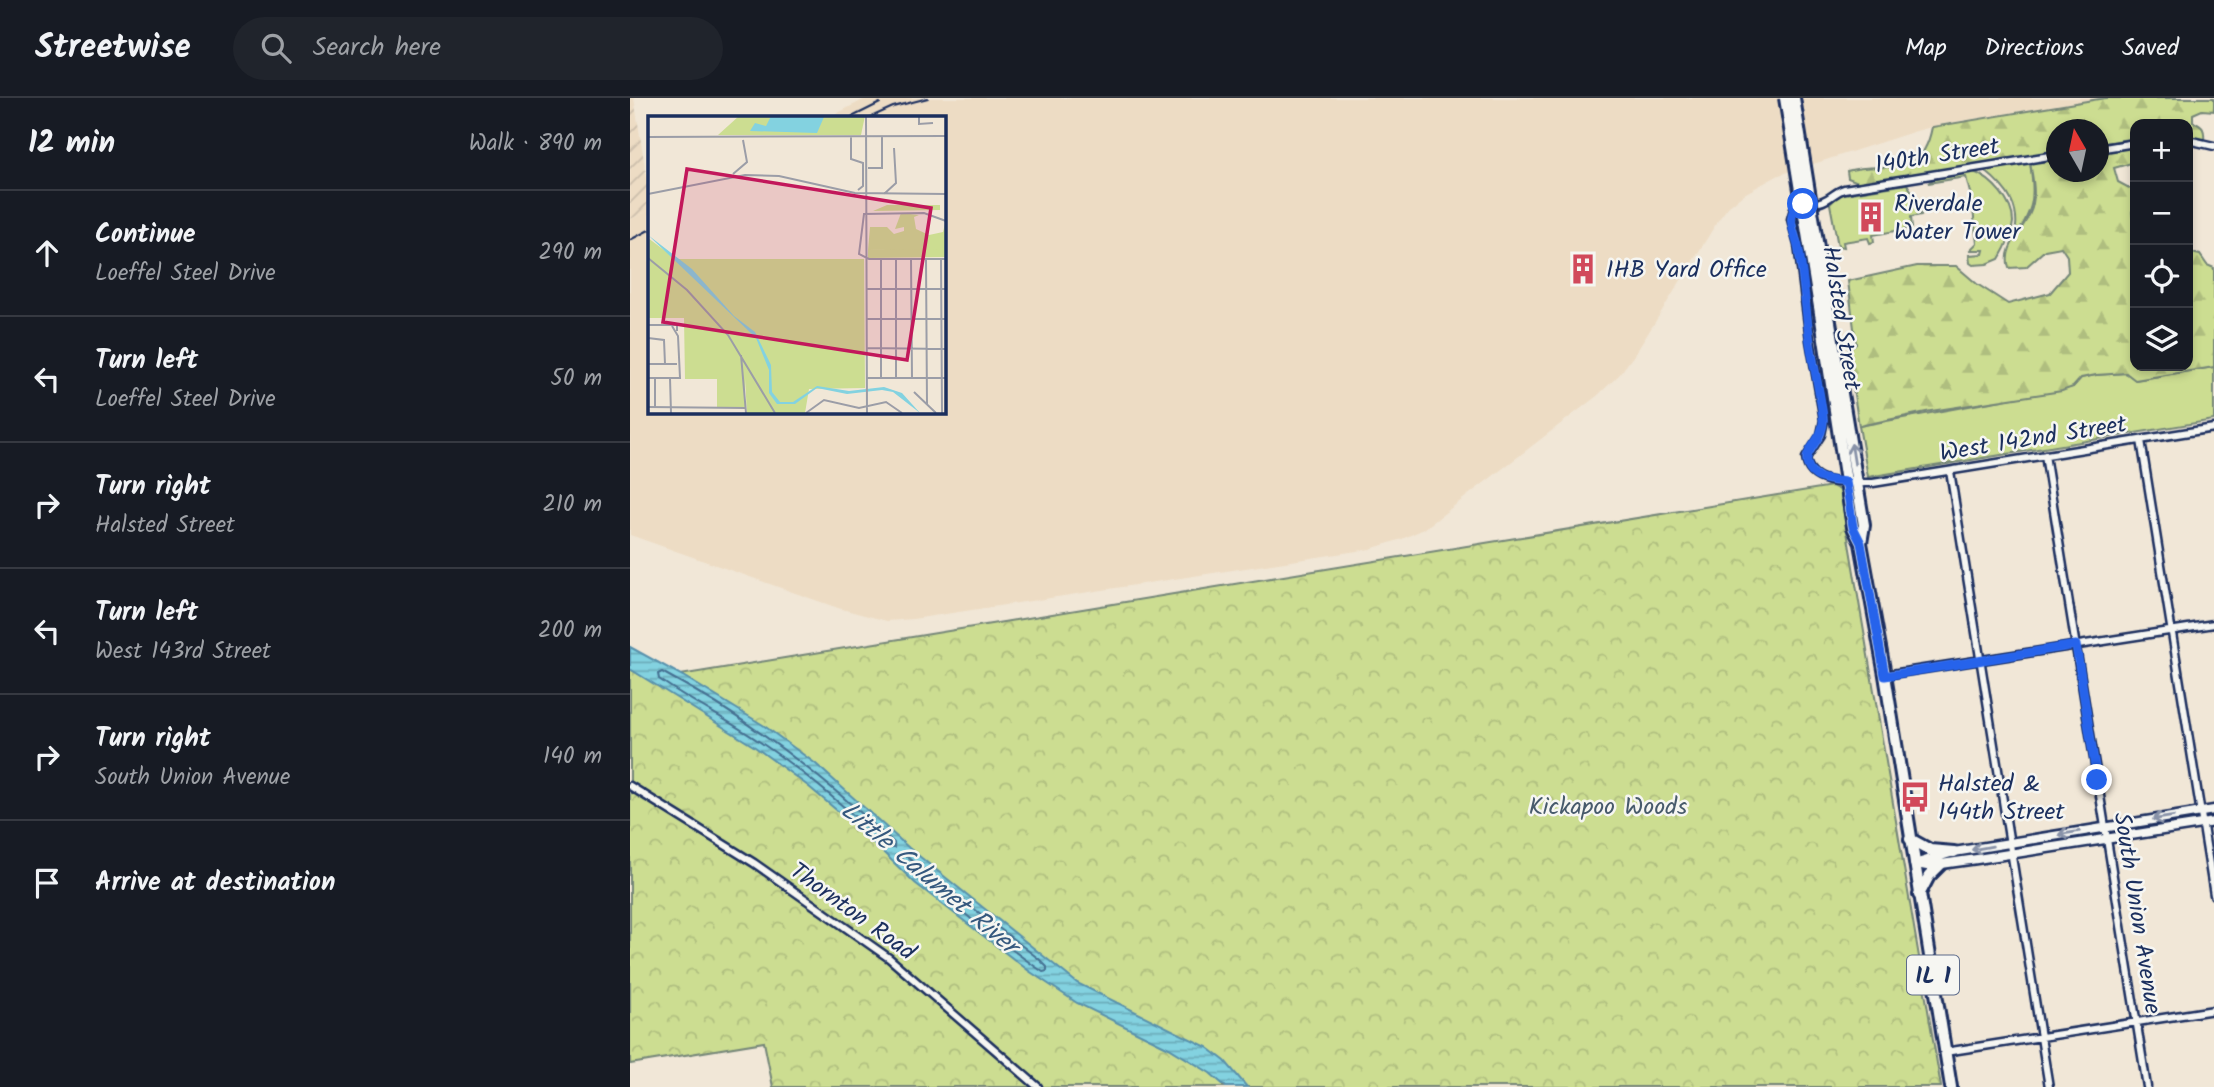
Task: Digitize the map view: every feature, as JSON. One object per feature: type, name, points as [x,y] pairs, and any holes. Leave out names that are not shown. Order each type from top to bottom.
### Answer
[{"type":"main road","name":"Halsted Street","points":[[1786,98],[1824,312]]},
{"type":"main road","name":"Halsted Street","points":[[1794,98],[1824,312],[1851,482],[1864,525],[1861,543],[1951,1087]]},
{"type":"main road","points":[[1910,839],[1930,850],[1954,852]]},
{"type":"main road","points":[[1920,895],[1929,876],[1941,864]]},
{"type":"street","points":[[2193,140],[2214,146]]},
{"type":"street","points":[[2109,147],[2130,144]]},
{"type":"street","name":"140th Street","points":[[1851,482],[1822,479],[1814,475],[1806,458],[1821,435],[1824,420],[1811,350],[1799,252],[1791,219],[1797,206],[1826,200],[1834,192],[1844,189],[2046,157]]},
{"type":"street","name":"West 142nd Street","points":[[1851,482],[1873,483],[2214,428]]},
{"type":"street","points":[[2141,440],[2214,895]]},
{"type":"street","name":"South Union Avenue","points":[[2045,455],[2147,1087]]},
{"type":"street","points":[[1950,471],[2049,1087]]},
{"type":"street","points":[[1885,676],[2214,624]]},
{"type":"street","name":"Thornton Road","points":[[630,786],[754,863],[889,958],[1038,1087]]},
{"type":"street","points":[[1914,864],[1954,852],[2214,810]]},
{"type":"street","points":[[1914,864],[1941,864],[2214,822]]},
{"type":"street","points":[[1945,1052],[2214,1010]]},
{"type":"shaded area","points":[[630,98],[634,98],[648,186],[648,211],[630,219]]},
{"type":"shaded area","points":[[867,98],[2105,98],[1943,124],[1916,131],[1779,175],[1744,194],[1728,207],[1719,219],[1637,351],[1619,375],[1597,396],[1424,529],[1402,539],[1370,549],[887,621],[838,608],[630,535],[630,219],[648,211],[648,413],[945,413],[945,116],[832,116]]},
{"type":"green space","points":[[2105,98],[2214,98],[2214,111],[2202,110],[2193,114],[2193,119],[2130,119],[2130,139],[2109,142],[2109,119],[2046,119],[2046,153],[1883,181],[1858,182],[1848,178],[1847,171],[1910,163],[1919,157],[1927,145],[1932,127]]},
{"type":"green space","points":[[2193,122],[2204,131],[2204,140],[2193,137]]},
{"type":"green space","points":[[2130,148],[2130,163],[2114,168],[2118,182],[2130,188],[2130,371],[2190,371],[2135,380],[2126,373],[2096,375],[2081,378],[2073,387],[2062,391],[1931,411],[1859,426],[1847,351],[1856,344],[1848,281],[1917,266],[1956,266],[1977,284],[2008,304],[2050,293],[2068,272],[2067,256],[2061,247],[2045,250],[2026,267],[2009,268],[2008,253],[2032,207],[2034,188],[2030,163],[2046,161],[2046,182],[2109,182],[2109,151]]},
{"type":"green space","points":[[2030,163],[2033,195],[2029,212],[2014,240],[2015,209],[2007,192],[1984,170]]},
{"type":"green space","points":[[1974,172],[1988,180],[2000,192],[2009,207],[2013,222],[1999,259],[1987,264],[1973,265],[1969,255],[1983,254],[1984,250],[1970,250],[1977,243],[1966,177],[1928,183],[1934,179]]},
{"type":"green space","points":[[1907,184],[1918,201],[1921,215],[1911,217],[1912,228],[1873,235],[1874,242],[1870,243],[1868,238],[1843,242],[1844,247],[1838,246],[1830,204],[1839,195]]},
{"type":"green space","points":[[2193,253],[2200,255],[2207,265],[2214,268],[2214,367],[2193,370]]},
{"type":"green space","points":[[2214,367],[2214,420],[1868,477],[1859,426],[2073,387],[2081,378],[2096,375],[2126,373],[2136,380]]},
{"type":"green space","name":"Kickapoo Woods","points":[[1832,486],[1840,490],[1941,1087],[773,1087],[764,1042],[630,1064],[630,669],[650,680]]},
{"type":"water","name":"Little Calumet River","points":[[630,647],[763,725],[816,764],[909,848],[1077,983],[1207,1047],[1225,1061],[1247,1087],[1226,1087],[1210,1073],[1169,1048],[1077,1003],[1029,971],[915,883],[860,830],[808,786],[755,747],[630,669]]},
{"type":"railway","points":[[873,116],[893,107],[928,98]]},
{"type":"railway","points":[[854,116],[880,103]]},
{"type":"railway","points":[[630,240],[648,231]]},
{"type":"place","name":"Riverdale Water Tower","points":[[1871,217]]},
{"type":"place","name":"IHB Yard Office","points":[[1583,269]]},
{"type":"place","name":"Halsted & 144th Street","points":[[1915,797]]},
{"type":"route","points":[[1803,204],[1794,209],[1791,219],[1798,245],[1814,370],[1824,420],[1821,435],[1806,458],[1807,464],[1814,475],[1822,479],[1846,482],[1853,527],[1861,543],[1885,676],[2076,645],[2097,780]]}]
